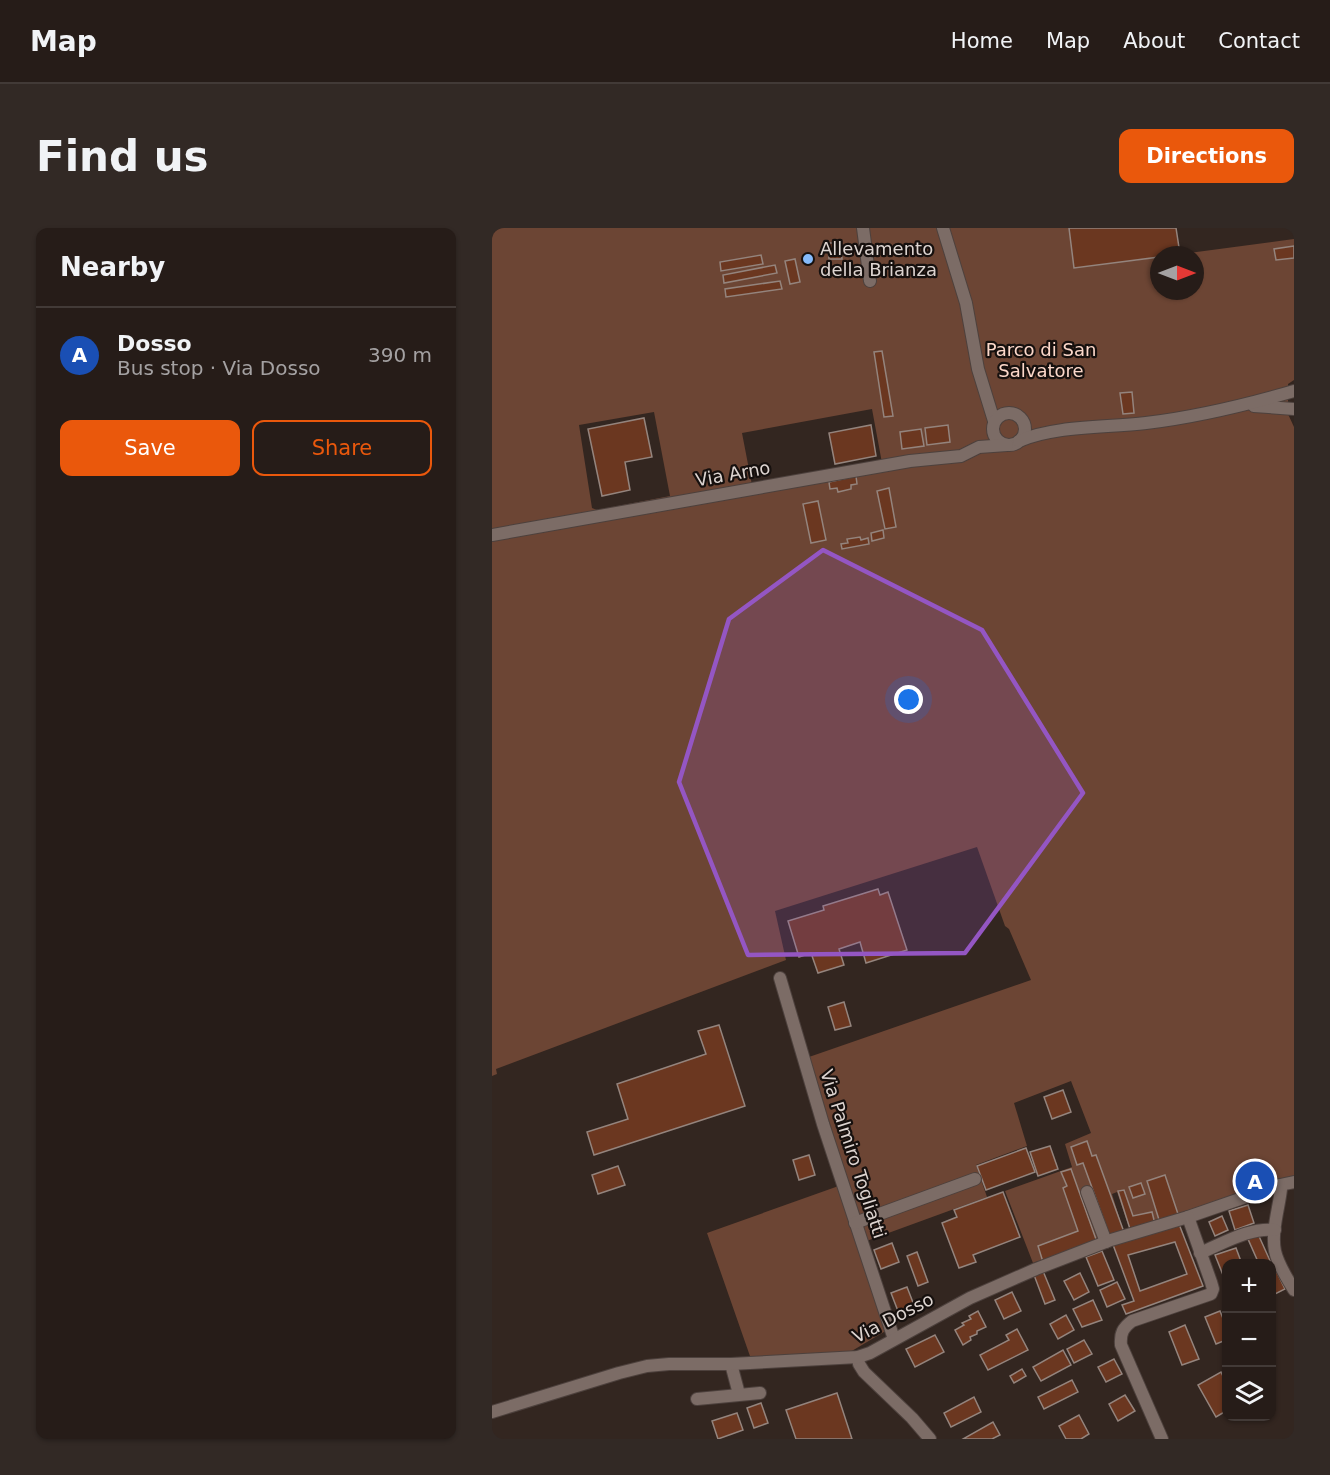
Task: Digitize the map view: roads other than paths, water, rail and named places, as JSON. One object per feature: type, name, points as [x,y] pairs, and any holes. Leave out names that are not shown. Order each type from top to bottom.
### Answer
[{"type":"street","points":[[863,228],[870,281]]},
{"type":"street","points":[[943,228],[966,303],[978,369],[997,440],[1007,445],[1035,435],[1171,420],[1235,407],[1294,391]]},
{"type":"street","points":[[978,369],[995,400],[1035,425],[1064,431]]},
{"type":"street","points":[[1235,407],[1272,406],[1294,409]]},
{"type":"street","points":[[979,447],[1001,414],[1016,415]]},
{"type":"street","points":[[1016,415],[1026,430],[1019,441]]},
{"type":"street","name":"Via Arno","points":[[492,535],[910,461],[961,456],[979,447],[1007,445]]},
{"type":"street","name":"Via Palmiro Togliatti","points":[[780,978],[855,1223],[894,1339]]},
{"type":"street","points":[[855,1223],[975,1179]]},
{"type":"street","name":"Via Dosso","points":[[492,1412],[647,1366],[858,1357],[970,1298],[1035,1269],[1106,1242],[1294,1182]]},
{"type":"street","points":[[1280,1185],[1275,1252],[1294,1290]]},
{"type":"street","points":[[1087,1192],[1106,1242]]},
{"type":"street","points":[[1162,1439],[1121,1345],[1120,1336],[1131,1321],[1211,1294],[1213,1289],[1211,1282],[1188,1217]]},
{"type":"street","points":[[1200,1252],[1251,1232],[1275,1230]]},
{"type":"street","points":[[858,1357],[864,1372],[912,1418],[930,1439]]},
{"type":"street","points":[[731,1364],[739,1394]]},
{"type":"street","points":[[697,1399],[760,1393]]},
{"type":"place","name":"Allevamento della Brianza","points":[[808,259]]},
{"type":"place","name":"Dosso","points":[[1255,1181]]},
{"type":"park label","name":"Parco di San Salvatore","points":[[1041,360]]}]
